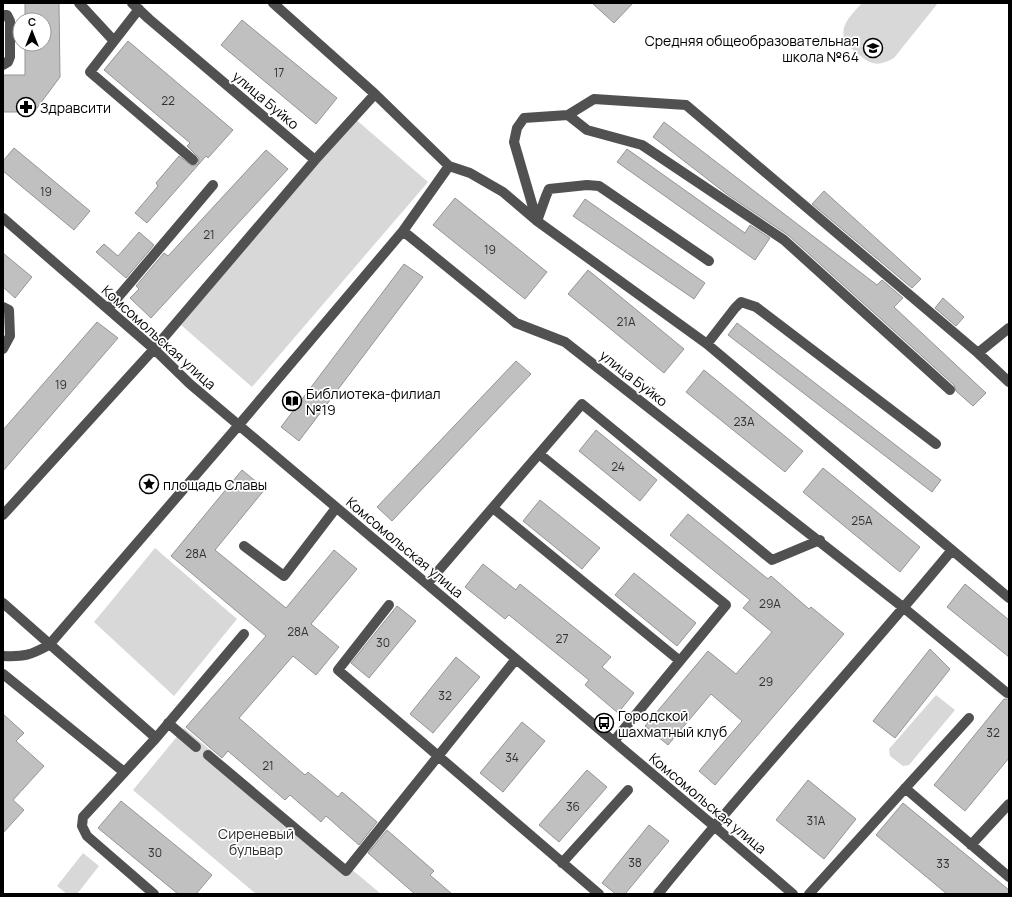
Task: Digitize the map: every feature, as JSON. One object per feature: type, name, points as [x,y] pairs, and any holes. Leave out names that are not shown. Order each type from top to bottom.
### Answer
[{"type":"street","points":[[79,3],[114,41]]},
{"type":"street","points":[[273,3],[374,94],[449,166],[470,173],[503,192],[537,221],[707,344],[1009,598]]},
{"type":"street","points":[[136,6],[114,41],[90,72],[193,160]]},
{"type":"street","name":"улица Буйко","points":[[136,6],[148,20],[315,160]]},
{"type":"street","points":[[3,15],[7,15],[10,21],[10,57],[8,62],[3,64]]},
{"type":"street","points":[[3,515],[154,349],[315,160],[374,94]]},
{"type":"street","points":[[537,221],[514,142],[517,128],[524,118],[568,116],[594,99],[686,105],[978,353],[1009,382]]},
{"type":"street","points":[[568,116],[587,130],[642,145],[784,240],[950,390]]},
{"type":"street","points":[[3,656],[20,657],[34,653],[49,645],[238,426],[403,231],[449,166]]},
{"type":"street","points":[[108,309],[213,185]]},
{"type":"street","points":[[537,221],[550,189],[587,185],[599,186],[709,261]]},
{"type":"street","name":"Комсомольская улица","points":[[3,218],[154,349],[190,384],[238,426],[614,741],[793,894]]},
{"type":"street","name":"улица Буйко","points":[[403,231],[516,323],[565,342],[820,540],[1007,693]]},
{"type":"street","points":[[707,344],[741,302],[756,306],[936,444]]},
{"type":"street","points":[[3,308],[9,310],[10,336],[3,349]]},
{"type":"street","points":[[978,353],[1009,328]]},
{"type":"street","points":[[427,584],[582,404],[772,560],[820,540]]},
{"type":"street","points":[[539,454],[726,605],[614,741]]},
{"type":"street","points":[[244,546],[284,576],[336,508]]},
{"type":"street","points":[[493,508],[680,661]]},
{"type":"street","points":[[658,894],[714,826],[904,608],[952,550]]},
{"type":"street","points":[[3,603],[156,738]]},
{"type":"street","points":[[389,605],[338,670],[599,894]]},
{"type":"street","points":[[154,894],[87,836],[82,826],[83,817],[156,738],[244,634]]},
{"type":"street","points":[[208,755],[346,871],[516,659]]},
{"type":"street","points":[[3,674],[124,772]]},
{"type":"street","points":[[809,894],[969,718]]},
{"type":"street","points":[[168,723],[196,748]]},
{"type":"street","points":[[905,788],[1009,877]]},
{"type":"street","points":[[562,863],[628,790]]},
{"type":"street","points":[[971,845],[1009,804]]},
{"type":"green space","points":[[862,3],[938,3],[894,58],[876,64],[868,61],[850,48],[844,38],[843,33],[847,21]]},
{"type":"green space","points":[[353,117],[428,182],[252,387],[181,325]]},
{"type":"green space","points":[[155,548],[237,619],[174,696],[94,622]]},
{"type":"green space","points":[[936,695],[955,710],[909,765],[903,766],[890,756],[889,749]]},
{"type":"green space","name":"Сиреневый бульвар","points":[[184,728],[381,894],[256,894],[133,790]]},
{"type":"green space","points":[[83,853],[99,866],[77,894],[67,894],[57,886]]},
{"type":"building","points":[[25,3],[59,3],[60,77],[34,112],[3,112],[3,75],[25,75],[25,52],[52,52],[52,12],[25,12]]},
{"type":"building","points":[[592,3],[633,3],[614,23]]},
{"type":"building","points":[[242,20],[337,98],[316,124],[221,45]]},
{"type":"building","points":[[128,41],[233,130],[208,158],[206,156],[147,223],[135,213],[158,186],[156,183],[179,156],[192,166],[198,164],[199,158],[187,146],[190,143],[104,70]]},
{"type":"building","points":[[664,122],[877,285],[882,280],[903,298],[894,307],[986,393],[973,406],[956,391],[954,385],[788,235],[728,195],[653,137]]},
{"type":"building","points":[[14,148],[90,211],[74,230],[3,171],[3,161]]},
{"type":"building","points":[[627,149],[745,233],[750,225],[770,238],[755,260],[617,162]]},
{"type":"building","points":[[266,150],[288,169],[151,318],[130,298],[139,289],[136,286],[164,253],[168,256]]},
{"type":"building","points":[[824,191],[921,279],[912,288],[812,204]]},
{"type":"building","points":[[455,198],[547,272],[525,299],[433,225]]},
{"type":"building","points":[[585,199],[705,283],[694,299],[573,216]]},
{"type":"building","points":[[139,232],[154,245],[126,278],[96,252],[104,244],[118,256]]},
{"type":"building","points":[[3,253],[32,277],[15,298],[3,287]]},
{"type":"building","points":[[404,264],[423,277],[299,441],[281,427]]},
{"type":"building","points":[[588,270],[684,349],[664,373],[568,294]]},
{"type":"building","points":[[943,298],[964,317],[956,326],[935,308]]},
{"type":"building","points":[[97,322],[118,338],[3,471],[3,430]]},
{"type":"building","points":[[737,323],[941,480],[932,492],[728,335]]},
{"type":"building","points":[[516,361],[531,374],[392,521],[377,507]]},
{"type":"building","points":[[704,370],[803,451],[785,472],[686,392]]},
{"type":"building","points":[[596,430],[657,480],[640,501],[579,451]]},
{"type":"building","points":[[823,468],[920,547],[900,572],[803,492]]},
{"type":"building","points":[[242,470],[265,489],[215,550],[286,608],[334,550],[357,569],[311,624],[339,647],[316,675],[293,656],[239,718],[305,775],[308,772],[338,797],[342,792],[377,822],[359,845],[326,816],[321,822],[290,795],[285,800],[228,751],[222,758],[186,727],[266,636],[171,556]]},
{"type":"building","points":[[540,500],[600,548],[582,569],[523,521]]},
{"type":"building","points":[[688,514],[768,579],[771,576],[809,609],[811,607],[844,634],[715,785],[699,771],[742,721],[711,694],[668,745],[645,726],[708,651],[736,674],[772,632],[743,608],[750,600],[670,535]]},
{"type":"building","points":[[483,564],[516,590],[520,584],[611,657],[602,667],[634,693],[618,713],[585,685],[589,680],[509,615],[505,619],[465,587]]},
{"type":"building","points":[[634,573],[696,623],[677,646],[615,595]]},
{"type":"building","points":[[965,584],[1009,620],[1009,657],[947,607]]},
{"type":"building","points":[[397,606],[416,621],[369,678],[351,663]]},
{"type":"building","points":[[930,649],[950,669],[895,738],[873,721]]},
{"type":"building","points":[[456,657],[480,677],[433,733],[410,714]]},
{"type":"building","points":[[1004,699],[1009,699],[1009,758],[965,811],[934,785]]},
{"type":"building","points":[[3,714],[24,733],[16,741],[44,766],[13,800],[24,810],[3,833]]},
{"type":"building","points":[[522,722],[545,741],[503,792],[480,773]]},
{"type":"building","points":[[587,770],[607,787],[559,842],[539,825]]},
{"type":"building","points":[[808,780],[856,819],[824,859],[776,820]]},
{"type":"building","points":[[121,801],[212,875],[196,894],[178,894],[98,828]]},
{"type":"building","points":[[903,803],[1009,890],[1009,894],[947,894],[876,835]]},
{"type":"building","points":[[649,825],[669,841],[625,894],[616,894],[602,883]]},
{"type":"building","points":[[387,830],[434,871],[430,875],[452,894],[415,894],[368,853]]},
{"type":"place","name":"Средняя общеобразовательная школа №64","points":[[873,48]]},
{"type":"place","name":"Здравсити","points":[[26,107]]},
{"type":"place","name":"Библиотека-филиал №19","points":[[292,401]]},
{"type":"place","name":"площадь Славы","points":[[149,484]]},
{"type":"place","name":"Городской шахматный клуб","points":[[604,723]]}]
